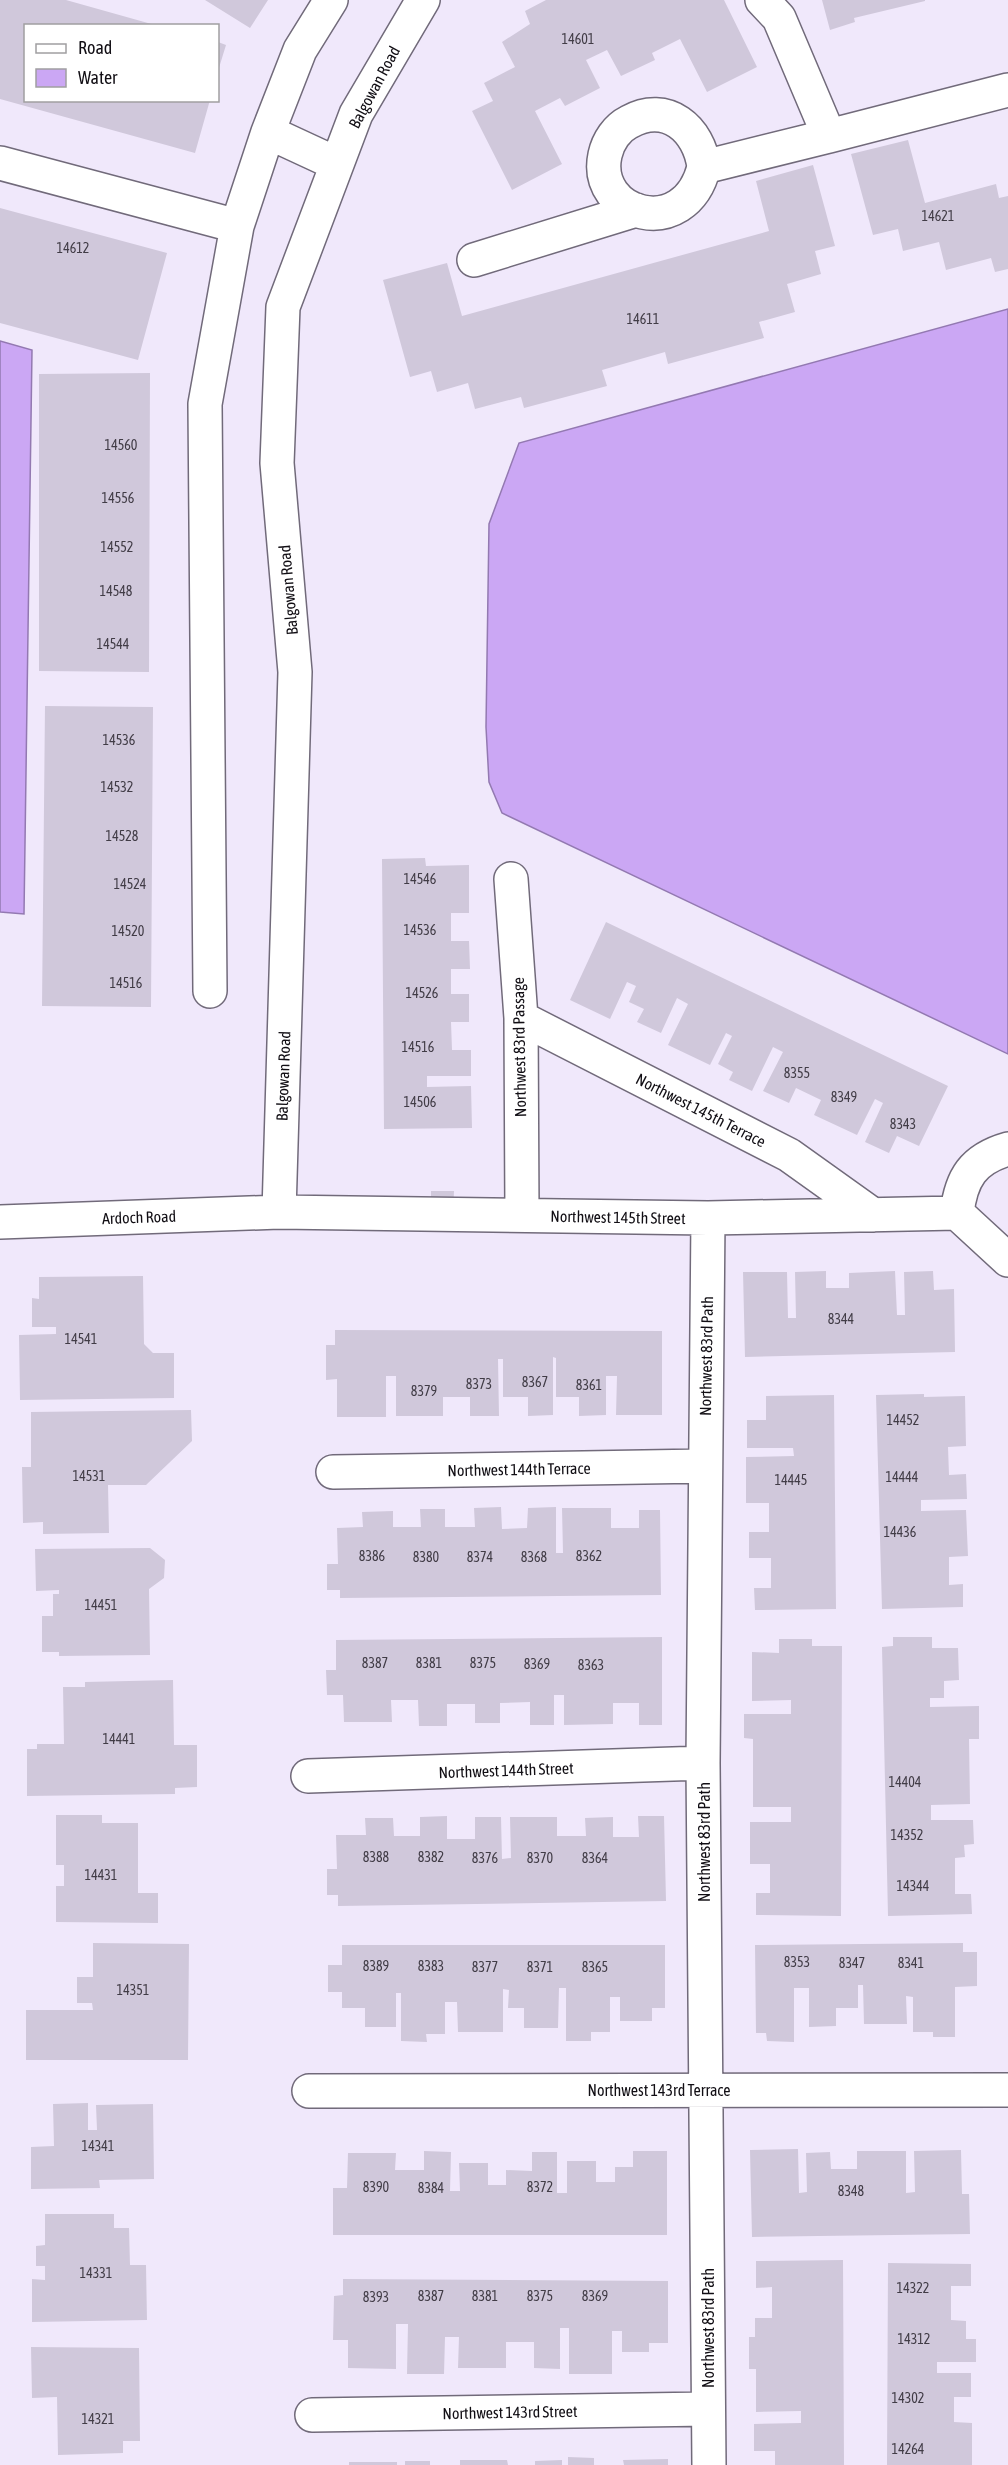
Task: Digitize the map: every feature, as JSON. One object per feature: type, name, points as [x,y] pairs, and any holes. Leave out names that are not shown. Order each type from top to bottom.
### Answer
[{"type":"street","points":[[210,991],[205,404],[237,226],[268,132],[300,50],[332,0]]},
{"type":"street","name":"Balgowan Road","points":[[279,1212],[295,672],[278,463],[284,307],[356,114],[423,0]]},
{"type":"street","points":[[762,0],[778,18],[829,136]]},
{"type":"street","points":[[704,167],[1008,90]]},
{"type":"street","points":[[657,115],[685,126],[696,138],[702,152],[704,167],[700,183],[692,196],[680,206],[666,212],[651,214],[636,210],[622,202],[612,191],[605,169],[607,146],[615,133],[627,123],[642,116],[657,115]]},
{"type":"street","points":[[268,132],[338,164]]},
{"type":"street","points":[[0,163],[237,226]]},
{"type":"street","points":[[474,260],[636,210]]},
{"type":"street","name":"Northwest 83rd Passage","points":[[511,879],[521,1018],[522,1215]]},
{"type":"street","name":"Northwest 145th Terrace","points":[[521,1018],[789,1155],[873,1215]]},
{"type":"street","points":[[1008,1149],[977,1162],[960,1190],[957,1213],[1008,1260]]},
{"type":"street","name":"Northwest 145th Street","points":[[279,1212],[708,1218],[957,1213]]},
{"type":"street","name":"Ardoch Road","points":[[0,1222],[279,1212]]},
{"type":"street","name":"Northwest 83rd Path","points":[[708,1218],[703,1763],[709,2465]]},
{"type":"street","name":"Northwest 144th Terrace","points":[[333,1472],[705,1466]]},
{"type":"street","name":"Northwest 144th Street","points":[[308,1776],[703,1763]]},
{"type":"street","name":"Northwest 143rd Terrace","points":[[309,2091],[1008,2090]]},
{"type":"street","name":"Northwest 143rd Street","points":[[312,2415],[708,2409]]},
{"type":"water","points":[[1008,309],[1008,1054],[502,813],[489,782],[486,727],[489,524],[519,443]]},
{"type":"water","points":[[0,341],[32,350],[24,914],[0,912]]},
{"type":"building","points":[[0,0],[66,0],[151,24],[24,24],[24,102],[209,102],[195,153],[0,99]]},
{"type":"building","points":[[205,0],[268,0],[250,28]]},
{"type":"building","points":[[546,0],[724,0],[757,67],[707,92],[680,39],[652,53],[655,60],[621,76],[607,50],[586,60],[600,88],[565,106],[560,98],[535,111],[562,164],[512,190],[472,111],[493,101],[484,83],[515,67],[502,42],[530,24],[525,11]]},
{"type":"building","points":[[822,0],[925,1],[854,18],[855,22],[830,30]]},
{"type":"building","points":[[219,42],[226,45],[219,68]]},
{"type":"building","points":[[908,140],[925,203],[996,184],[999,198],[1008,196],[1008,269],[995,272],[991,258],[946,270],[939,242],[903,251],[898,229],[873,235],[851,154]]},
{"type":"building","points":[[813,165],[835,246],[815,251],[821,274],[787,284],[795,312],[759,322],[764,338],[668,364],[665,352],[602,370],[607,386],[524,408],[521,397],[475,409],[468,383],[437,392],[431,371],[410,377],[383,280],[447,263],[462,316],[769,231],[756,181]]},
{"type":"building","points":[[0,208],[167,253],[138,360],[0,323]]},
{"type":"building","points":[[150,373],[149,672],[39,671],[39,374]]},
{"type":"building","points":[[45,706],[153,707],[151,1007],[42,1006]]},
{"type":"building","points":[[425,858],[426,866],[469,865],[469,913],[451,913],[451,941],[469,941],[470,969],[451,969],[451,994],[469,994],[469,1022],[451,1022],[452,1050],[471,1050],[471,1076],[427,1076],[427,1087],[471,1086],[472,1128],[384,1129],[382,859]]},
{"type":"building","points":[[606,922],[948,1086],[919,1146],[897,1136],[889,1153],[865,1142],[883,1103],[875,1099],[857,1135],[814,1115],[821,1100],[796,1088],[789,1103],[763,1091],[783,1052],[773,1047],[752,1091],[729,1080],[733,1072],[718,1064],[732,1036],[726,1033],[710,1065],[668,1045],[688,1004],[677,998],[661,1033],[637,1022],[644,1009],[629,1002],[636,986],[627,982],[610,1019],[570,1000]]},
{"type":"building","points":[[431,1191],[454,1191],[453,1212],[431,1212]]},
{"type":"building","points":[[826,1271],[826,1288],[849,1288],[849,1273],[895,1271],[897,1315],[905,1315],[904,1272],[933,1271],[934,1290],[954,1289],[955,1352],[745,1357],[743,1272],[787,1272],[788,1318],[796,1318],[795,1272]]},
{"type":"building","points":[[143,1276],[144,1344],[153,1353],[174,1353],[174,1398],[20,1400],[19,1335],[56,1334],[56,1327],[32,1327],[32,1298],[39,1299],[39,1277]]},
{"type":"building","points":[[335,1330],[662,1331],[662,1415],[616,1415],[617,1376],[606,1376],[606,1415],[579,1416],[579,1397],[556,1397],[556,1358],[553,1357],[553,1415],[528,1416],[528,1397],[503,1397],[503,1359],[498,1359],[499,1416],[470,1416],[470,1397],[443,1397],[443,1416],[396,1416],[396,1376],[386,1376],[386,1417],[337,1417],[337,1379],[326,1380],[326,1345],[335,1345]]},
{"type":"building","points":[[924,1394],[924,1397],[965,1396],[966,1446],[948,1447],[949,1475],[966,1474],[967,1499],[921,1500],[921,1511],[966,1510],[968,1556],[949,1557],[949,1585],[963,1584],[963,1607],[882,1609],[876,1395]]},
{"type":"building","points":[[834,1395],[836,1609],[755,1610],[754,1588],[771,1588],[771,1558],[749,1558],[749,1532],[769,1532],[769,1503],[746,1503],[746,1457],[794,1456],[793,1448],[747,1448],[747,1420],[766,1420],[766,1396]]},
{"type":"building","points":[[191,1410],[192,1441],[146,1485],[108,1485],[109,1533],[43,1534],[43,1522],[23,1523],[22,1467],[31,1467],[31,1412]]},
{"type":"building","points":[[501,1507],[502,1529],[527,1528],[528,1508],[556,1507],[556,1553],[563,1553],[562,1508],[611,1508],[611,1528],[639,1528],[639,1510],[660,1510],[661,1595],[340,1598],[340,1590],[327,1590],[327,1564],[338,1564],[337,1528],[363,1527],[362,1512],[393,1511],[393,1527],[421,1527],[420,1509],[445,1509],[445,1527],[475,1527],[474,1508]]},
{"type":"building","points":[[150,1548],[165,1560],[164,1578],[149,1589],[150,1655],[59,1656],[59,1652],[42,1652],[42,1616],[53,1616],[53,1594],[59,1594],[59,1590],[36,1591],[35,1549]]},
{"type":"building","points":[[662,1637],[662,1725],[639,1725],[639,1703],[613,1703],[613,1724],[564,1725],[564,1695],[554,1695],[554,1725],[530,1725],[530,1702],[500,1703],[500,1723],[475,1723],[475,1704],[447,1704],[447,1726],[419,1726],[418,1700],[391,1700],[392,1722],[344,1722],[343,1695],[327,1695],[326,1670],[336,1670],[336,1640]]},
{"type":"building","points":[[893,1637],[932,1637],[932,1648],[958,1648],[959,1680],[944,1681],[944,1698],[930,1698],[930,1707],[979,1706],[979,1739],[969,1739],[970,1804],[931,1805],[931,1820],[973,1820],[974,1844],[964,1845],[965,1857],[955,1858],[955,1894],[971,1894],[972,1914],[888,1916],[882,1647],[893,1646]]},
{"type":"building","points":[[779,1639],[812,1639],[812,1646],[842,1646],[841,1916],[756,1915],[756,1893],[770,1893],[770,1864],[750,1864],[750,1822],[791,1822],[791,1807],[753,1807],[753,1739],[744,1738],[744,1714],[791,1714],[791,1700],[752,1701],[752,1652],[779,1653]]},
{"type":"building","points":[[173,1680],[174,1745],[197,1745],[197,1787],[175,1788],[175,1794],[27,1796],[27,1749],[37,1749],[37,1744],[64,1744],[63,1687],[85,1687],[85,1682]]},
{"type":"building","points":[[56,1815],[102,1815],[102,1823],[138,1823],[138,1893],[158,1893],[158,1923],[56,1922],[56,1886],[64,1886],[64,1865],[56,1865]]},
{"type":"building","points":[[447,1816],[447,1839],[475,1839],[475,1817],[501,1817],[502,1859],[511,1858],[510,1817],[557,1817],[557,1836],[586,1836],[585,1818],[613,1817],[613,1837],[639,1837],[638,1816],[664,1816],[666,1901],[338,1906],[338,1895],[327,1895],[327,1869],[337,1869],[336,1835],[366,1835],[365,1818],[393,1818],[394,1836],[420,1836],[420,1817]]},
{"type":"building","points":[[93,1943],[189,1944],[188,2060],[26,2060],[26,2010],[93,2010],[92,2003],[77,2003],[77,1977],[93,1977]]},
{"type":"building","points":[[963,1943],[963,1952],[977,1952],[977,1986],[955,1987],[955,2037],[933,2037],[933,2032],[913,2032],[913,1997],[906,1996],[907,2024],[864,2024],[863,1985],[858,1985],[858,2008],[836,2008],[836,2026],[809,2027],[809,1988],[794,1988],[794,2042],[767,2041],[766,2033],[756,2033],[755,1945]]},
{"type":"building","points":[[342,1945],[665,1945],[665,2008],[652,2008],[652,2021],[620,2021],[620,1997],[610,1997],[610,2032],[591,2032],[591,2041],[566,2041],[566,1988],[559,1988],[558,2028],[524,2028],[524,2008],[508,2008],[509,1990],[503,1989],[503,2032],[458,2032],[457,2002],[445,2002],[445,2034],[426,2034],[427,2042],[401,2041],[401,1993],[396,1993],[396,2027],[365,2027],[365,2008],[342,2008],[342,1992],[328,1992],[328,1965],[342,1965]]},
{"type":"building","points":[[88,2103],[88,2130],[97,2130],[96,2105],[153,2104],[154,2179],[99,2180],[100,2188],[31,2189],[31,2147],[54,2146],[53,2104]]},
{"type":"building","points":[[798,2149],[799,2193],[807,2192],[806,2153],[830,2152],[831,2169],[857,2169],[857,2151],[906,2151],[906,2193],[915,2192],[914,2151],[961,2150],[962,2194],[969,2194],[970,2234],[752,2237],[750,2150]]},
{"type":"building","points":[[424,2151],[451,2152],[450,2191],[460,2191],[459,2163],[488,2163],[488,2185],[506,2185],[506,2170],[532,2171],[532,2152],[557,2152],[557,2193],[567,2193],[567,2161],[596,2161],[596,2182],[615,2182],[615,2167],[633,2167],[633,2151],[667,2151],[667,2235],[333,2235],[333,2188],[347,2188],[348,2153],[396,2153],[395,2170],[424,2170]]},
{"type":"building","points":[[45,2214],[114,2214],[114,2228],[129,2228],[130,2265],[146,2265],[147,2320],[32,2322],[32,2279],[45,2280],[45,2266],[36,2266],[36,2246],[45,2245]]},
{"type":"building","points":[[843,2260],[844,2465],[775,2465],[775,2451],[754,2451],[754,2424],[801,2423],[801,2411],[756,2412],[756,2369],[749,2369],[749,2337],[755,2337],[755,2318],[772,2318],[772,2287],[756,2288],[756,2261]]},
{"type":"building","points":[[888,2263],[971,2264],[971,2286],[951,2286],[951,2320],[966,2321],[966,2339],[976,2339],[976,2362],[937,2362],[937,2373],[971,2373],[971,2397],[954,2397],[954,2422],[972,2423],[972,2465],[887,2465]]},
{"type":"building","points":[[343,2279],[668,2281],[668,2343],[649,2343],[649,2352],[622,2352],[622,2331],[612,2331],[612,2374],[569,2374],[569,2328],[560,2328],[560,2369],[534,2368],[534,2342],[506,2342],[506,2368],[458,2368],[459,2337],[445,2337],[444,2374],[407,2374],[408,2324],[396,2324],[396,2369],[348,2368],[348,2340],[333,2340],[334,2296],[343,2295]]},
{"type":"building","points":[[31,2347],[139,2348],[140,2441],[123,2441],[123,2453],[58,2455],[57,2397],[32,2398]]},
{"type":"building","points":[[568,2457],[594,2458],[594,2465],[568,2465]]},
{"type":"building","points":[[668,2459],[668,2465],[624,2465],[623,2460]]},
{"type":"building","points":[[460,2460],[507,2460],[508,2465],[460,2465]]},
{"type":"building","points":[[562,2460],[562,2465],[535,2465],[535,2461]]},
{"type":"building","points":[[405,2461],[430,2461],[430,2465],[405,2465]]},
{"type":"building","points":[[349,2462],[397,2462],[397,2465],[349,2465]]}]
